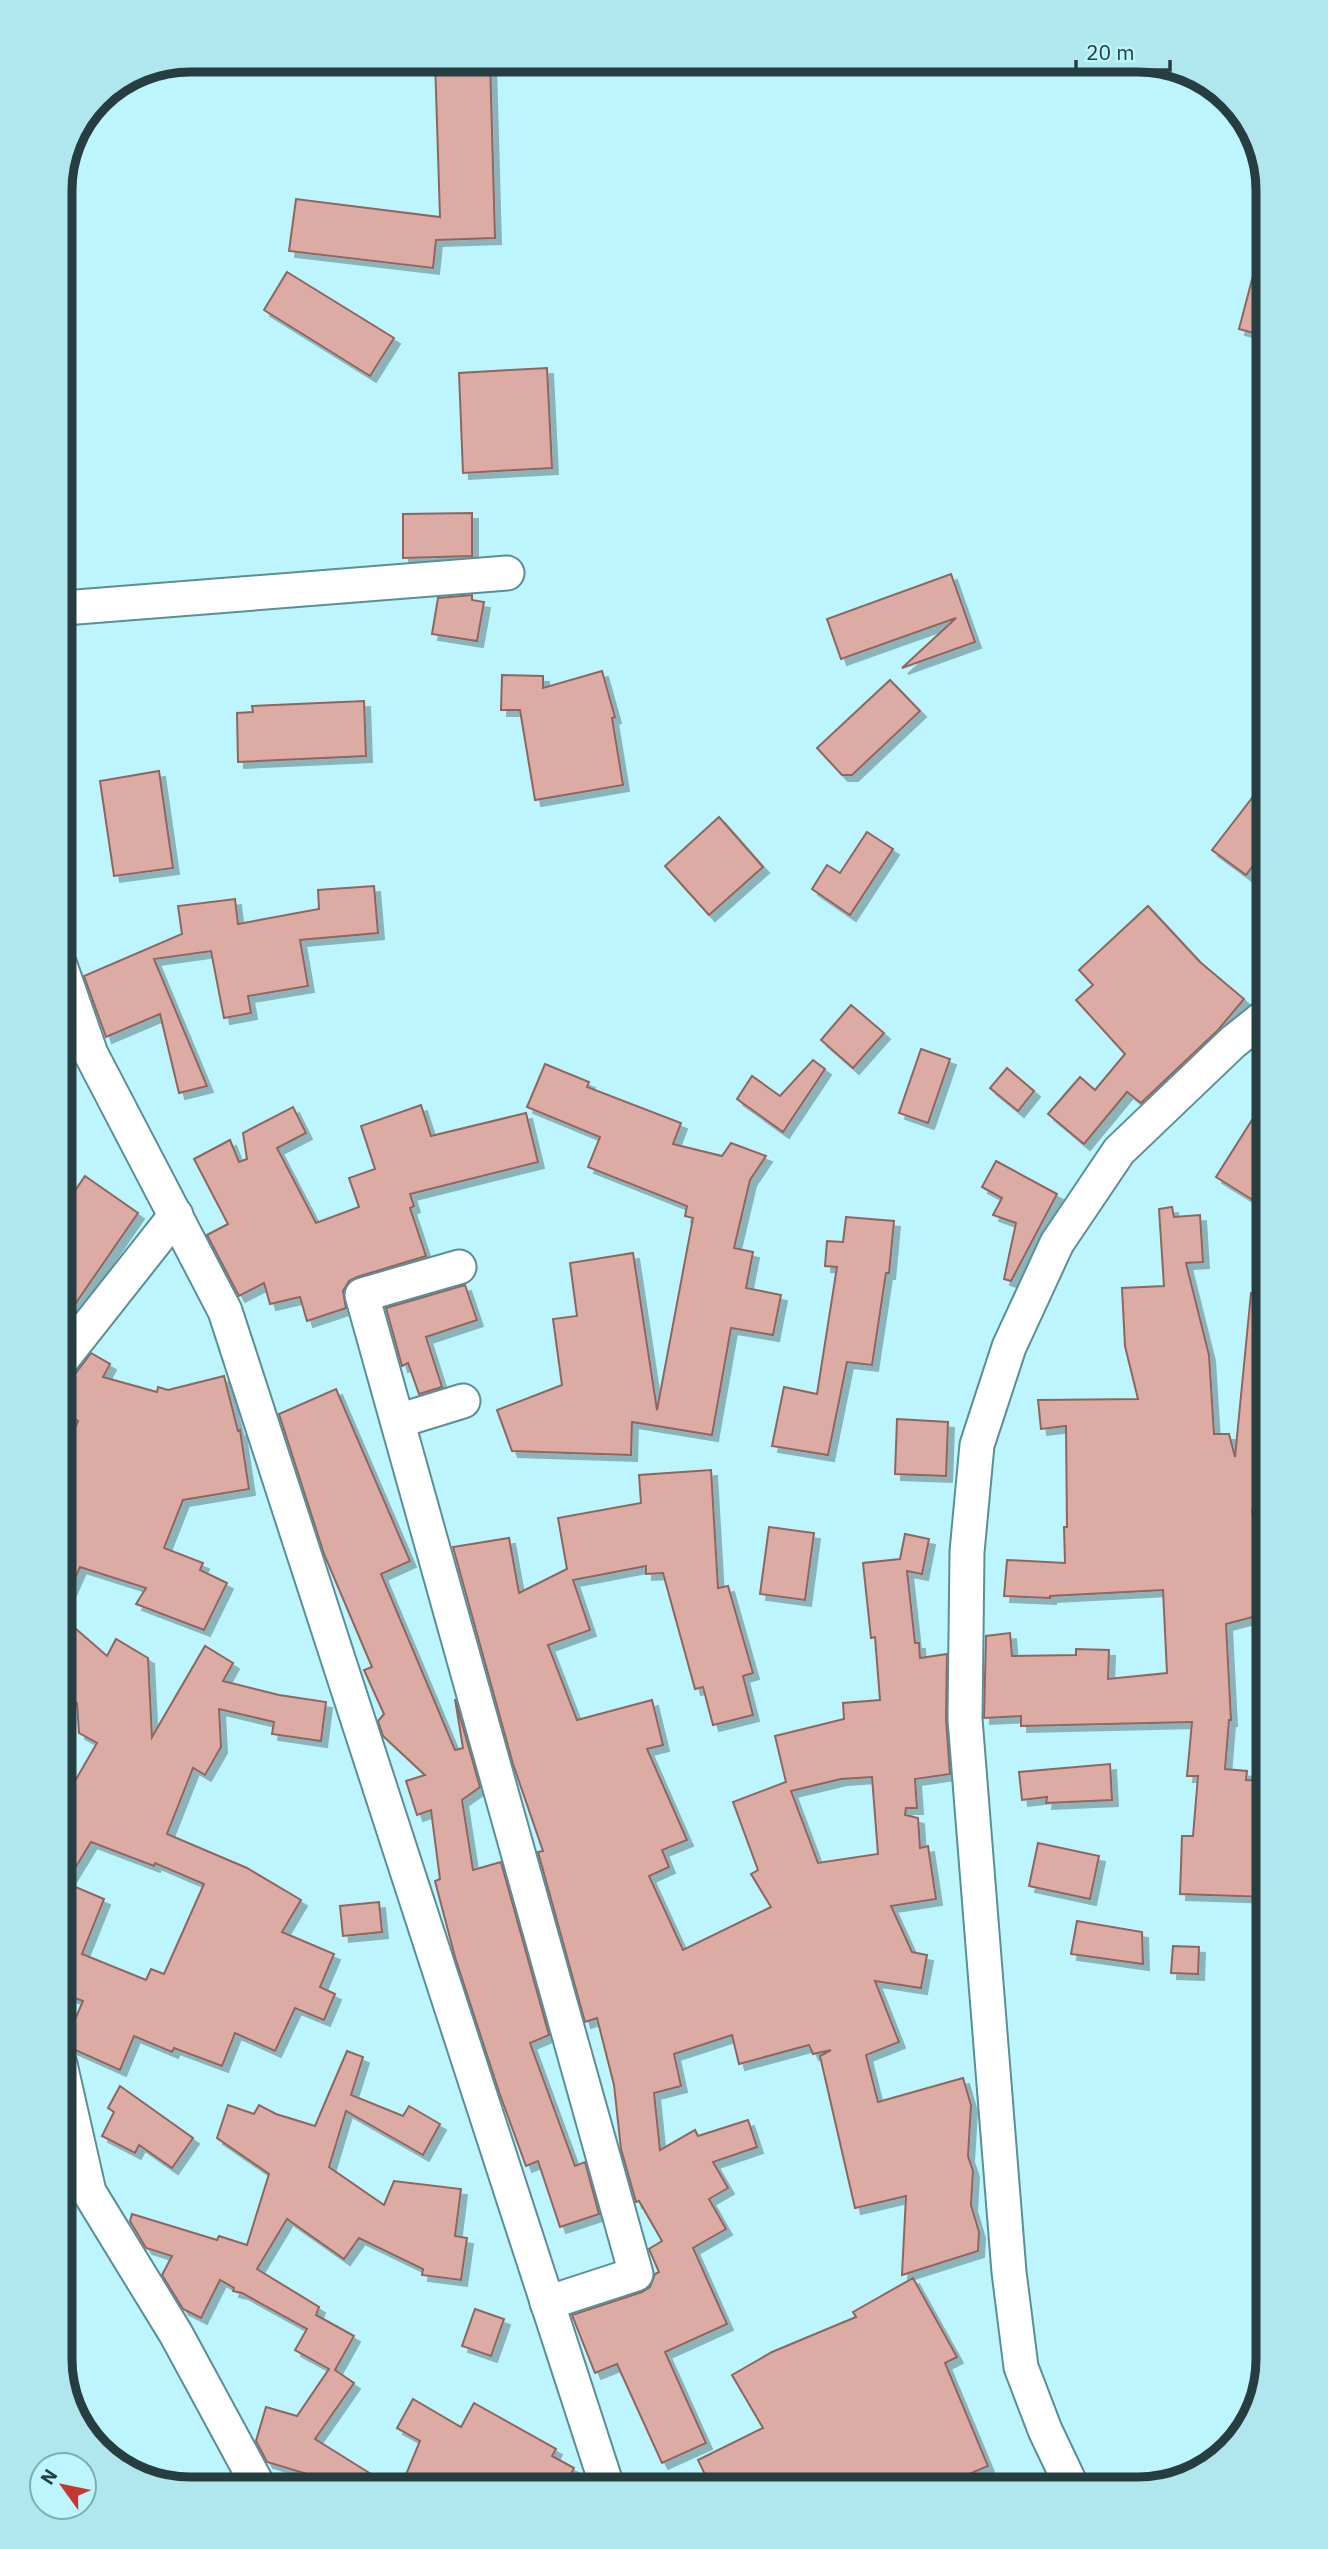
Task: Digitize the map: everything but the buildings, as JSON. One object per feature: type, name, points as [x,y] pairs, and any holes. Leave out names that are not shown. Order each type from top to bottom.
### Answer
[{"type":"street","points":[[72,608],[507,573]]},
{"type":"street","points":[[72,999],[91,1054],[225,1311],[604,2477]]},
{"type":"street","points":[[1067,2477],[1045,2430],[1021,2367],[1009,2272],[965,1719],[967,1552],[977,1446],[1009,1347],[1057,1243],[1119,1151],[1233,1042],[1256,1024]]},
{"type":"street","points":[[72,1347],[176,1215]]},
{"type":"street","points":[[459,1266],[362,1295],[636,2274],[547,2303]]},
{"type":"street","points":[[398,1421],[463,1401]]},
{"type":"street","points":[[72,2117],[89,2192],[176,2334],[253,2477]]}]
